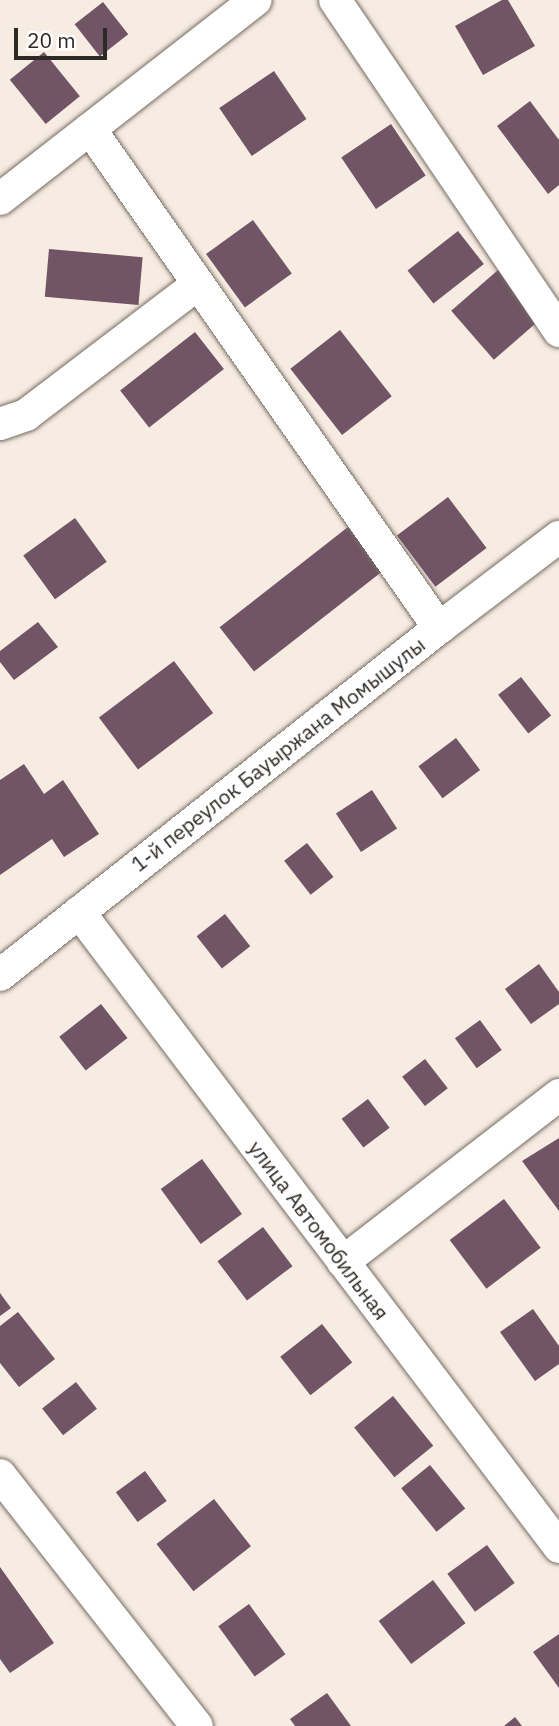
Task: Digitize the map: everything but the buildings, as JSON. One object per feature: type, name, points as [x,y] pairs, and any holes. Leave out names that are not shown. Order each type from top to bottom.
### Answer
[{"type":"street","points":[[0,199],[256,0]]},
{"type":"street","points":[[335,0],[559,331]]},
{"type":"street","points":[[90,129],[439,628]]},
{"type":"street","points":[[0,424],[26,415],[198,284]]},
{"type":"street","name":"1-й переулок Бауыржана Момышулы","points":[[0,975],[439,628],[559,537]]},
{"type":"street","name":"улица Автомобильная","points":[[79,912],[559,1547]]},
{"type":"street","points":[[343,1262],[559,1095]]},
{"type":"street","points":[[0,1475],[197,1726]]}]
